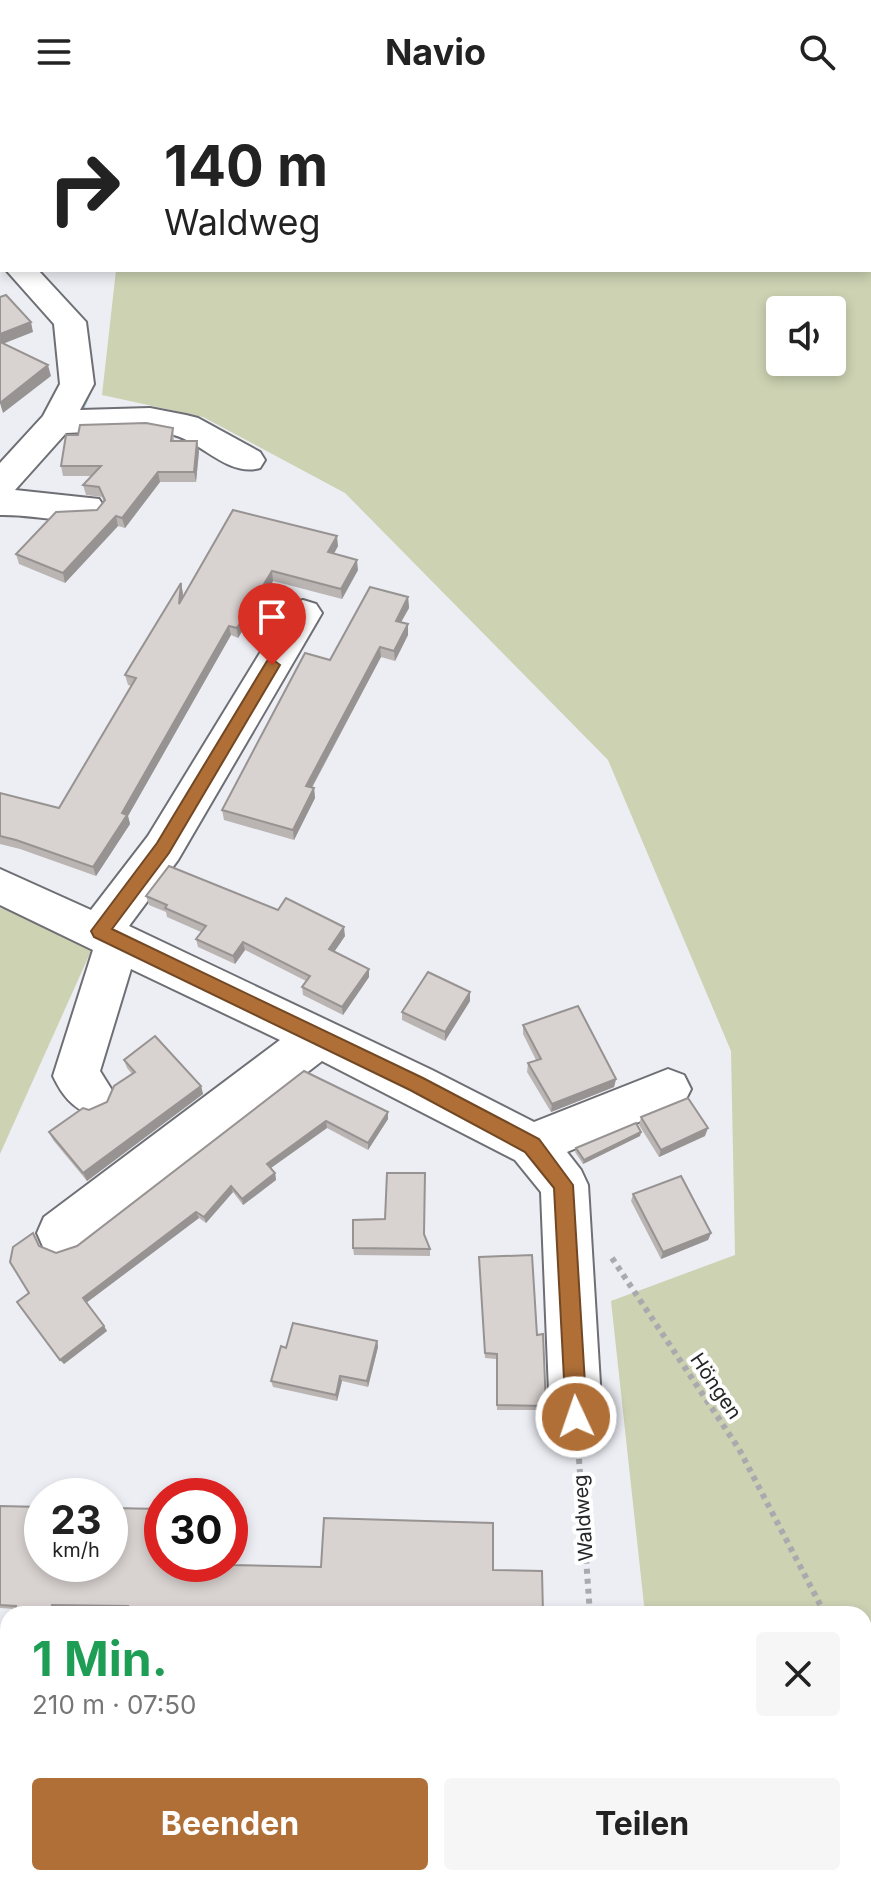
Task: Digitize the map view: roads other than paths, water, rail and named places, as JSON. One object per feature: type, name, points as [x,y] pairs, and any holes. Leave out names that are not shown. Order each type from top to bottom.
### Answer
[{"type":"street","points":[[7,465],[57,422],[77,384],[70,322],[23,272]]},
{"type":"street","points":[[57,422],[150,419],[186,426],[248,460]]},
{"type":"street","points":[[0,503],[26,502],[87,508]]},
{"type":"street","points":[[92,1095],[76,1076],[109,936],[303,613]]},
{"type":"street","points":[[0,886],[416,1084],[532,1145],[564,1185],[576,1417]]},
{"type":"street","points":[[61,1233],[319,1037]]},
{"type":"street","points":[[532,1145],[668,1089]]},
{"type":"waterway","points":[[78,414],[91,384]]}]
